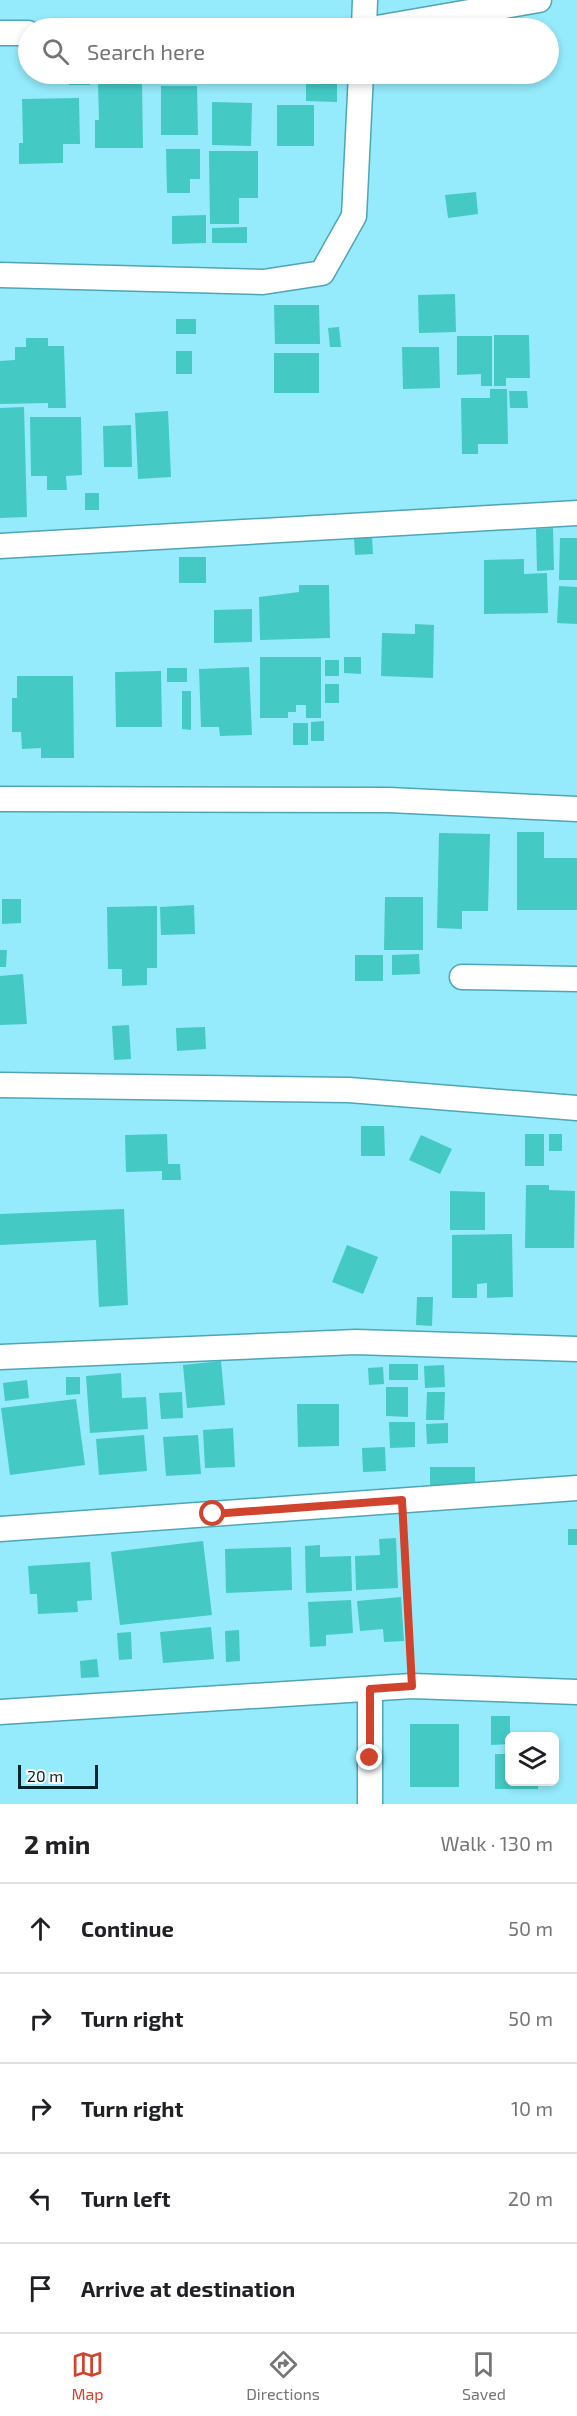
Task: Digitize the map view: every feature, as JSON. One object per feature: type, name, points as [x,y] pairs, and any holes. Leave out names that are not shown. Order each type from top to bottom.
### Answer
[{"type":"street","points":[[364,18],[365,0]]},
{"type":"street","points":[[435,18],[539,0]]},
{"type":"street","points":[[0,33],[18,33]]},
{"type":"street","points":[[0,275],[263,282],[322,273],[354,216],[361,84]]},
{"type":"street","points":[[0,546],[577,513]]},
{"type":"street","points":[[0,799],[389,800],[577,809]]},
{"type":"street","points":[[462,977],[577,979]]},
{"type":"street","points":[[0,1085],[349,1090],[577,1108]]},
{"type":"street","points":[[0,1357],[356,1342],[577,1349]]},
{"type":"street","points":[[0,1528],[577,1488]]},
{"type":"street","points":[[0,1712],[412,1686],[577,1692]]},
{"type":"street","points":[[370,1689],[370,1804]]},
{"type":"path","points":[[402,1500],[412,1686]]},
{"type":"building","points":[[98,84],[142,84],[143,148],[95,148],[95,120],[99,120]]},
{"type":"building","points":[[306,84],[337,84],[337,102],[306,101]]},
{"type":"building","points":[[161,86],[197,86],[198,135],[161,135]]},
{"type":"building","points":[[79,98],[80,144],[63,144],[63,163],[19,164],[19,143],[23,143],[22,99]]},
{"type":"building","points":[[212,102],[252,103],[251,146],[212,145]]},
{"type":"building","points":[[277,105],[314,105],[314,146],[277,146]]},
{"type":"building","points":[[166,149],[200,149],[200,179],[190,179],[190,193],[167,193]]},
{"type":"building","points":[[209,151],[258,151],[258,198],[239,198],[239,224],[210,224]]},
{"type":"building","points":[[476,192],[478,214],[448,218],[445,195]]},
{"type":"building","points":[[206,215],[206,243],[172,244],[172,216]]},
{"type":"building","points":[[247,227],[247,243],[212,243],[212,228]]},
{"type":"building","points":[[455,294],[456,332],[419,333],[418,295]]},
{"type":"building","points":[[274,305],[319,305],[320,344],[275,344]]},
{"type":"building","points":[[176,319],[196,319],[196,334],[176,334]]},
{"type":"building","points":[[339,327],[341,347],[330,347],[328,328]]},
{"type":"building","points":[[494,335],[529,335],[530,378],[506,378],[506,386],[494,386]]},
{"type":"building","points":[[457,336],[492,336],[492,386],[481,386],[481,374],[457,375]]},
{"type":"building","points":[[26,338],[48,338],[48,346],[64,346],[66,408],[48,408],[48,403],[0,404],[0,361],[15,360],[15,347],[26,347]]},
{"type":"building","points":[[402,347],[439,347],[440,388],[403,389]]},
{"type":"building","points":[[176,351],[192,351],[192,374],[176,374]]},
{"type":"building","points":[[274,353],[319,353],[319,393],[274,393]]},
{"type":"building","points":[[490,389],[507,389],[508,444],[478,444],[478,454],[462,454],[461,398],[490,398]]},
{"type":"building","points":[[509,391],[527,391],[528,408],[510,408]]},
{"type":"building","points":[[24,407],[27,517],[0,518],[0,408]]},
{"type":"building","points":[[168,411],[171,477],[138,479],[135,413]]},
{"type":"building","points":[[30,417],[81,417],[82,475],[66,476],[67,490],[47,490],[47,476],[31,476]]},
{"type":"building","points":[[131,425],[132,467],[104,467],[103,426]]},
{"type":"building","points":[[85,493],[99,493],[99,510],[85,510]]},
{"type":"building","points":[[553,528],[554,570],[537,571],[536,529]]},
{"type":"building","points":[[372,537],[373,554],[355,555],[354,538]]},
{"type":"building","points":[[560,538],[577,538],[577,580],[559,580]]},
{"type":"building","points":[[179,557],[206,557],[206,583],[179,583]]},
{"type":"building","points":[[524,559],[524,574],[547,573],[548,613],[484,614],[484,560]]},
{"type":"building","points":[[299,585],[329,585],[330,638],[260,640],[259,597],[299,592]]},
{"type":"building","points":[[559,586],[577,587],[577,624],[557,623]]},
{"type":"building","points":[[252,609],[252,642],[214,643],[214,610]]},
{"type":"building","points":[[415,624],[434,625],[433,678],[381,676],[382,633],[415,634]]},
{"type":"building","points":[[260,657],[321,657],[321,718],[306,718],[306,705],[296,705],[296,712],[288,712],[288,718],[260,718]]},
{"type":"building","points":[[344,657],[361,657],[361,674],[344,673]]},
{"type":"building","points":[[325,660],[339,660],[339,676],[325,676]]},
{"type":"building","points":[[249,667],[252,735],[220,736],[219,727],[201,727],[199,669]]},
{"type":"building","points":[[167,668],[187,668],[187,682],[167,682]]},
{"type":"building","points":[[161,671],[162,727],[116,727],[115,672]]},
{"type":"building","points":[[17,676],[73,676],[74,758],[41,758],[41,748],[22,749],[21,732],[12,732],[12,698],[17,698]]},
{"type":"building","points":[[325,684],[339,684],[339,703],[325,703]]},
{"type":"building","points":[[182,691],[191,691],[191,730],[182,729]]},
{"type":"building","points":[[324,721],[324,741],[311,741],[311,722]]},
{"type":"building","points":[[293,723],[308,723],[308,745],[293,745]]},
{"type":"building","points":[[517,832],[544,832],[544,858],[577,858],[577,910],[517,910]]},
{"type":"building","points":[[439,833],[490,834],[488,911],[462,911],[462,929],[437,928]]},
{"type":"building","points":[[385,897],[423,897],[423,950],[384,950]]},
{"type":"building","points":[[2,899],[21,899],[21,923],[2,924]]},
{"type":"building","points":[[194,905],[195,934],[161,935],[160,907]]},
{"type":"building","points":[[157,906],[157,968],[147,968],[147,985],[122,986],[122,969],[108,969],[107,907]]},
{"type":"building","points":[[0,950],[7,950],[6,967],[0,967]]},
{"type":"building","points":[[419,954],[420,974],[392,975],[392,955]]},
{"type":"building","points":[[355,955],[383,955],[383,981],[355,981]]},
{"type":"building","points":[[23,974],[27,1024],[0,1025],[0,976]]},
{"type":"building","points":[[129,1025],[131,1059],[114,1060],[112,1026]]},
{"type":"building","points":[[205,1027],[206,1049],[177,1051],[176,1028]]},
{"type":"building","points":[[361,1126],[384,1126],[385,1156],[361,1156]]},
{"type":"building","points":[[167,1134],[168,1164],[180,1164],[181,1180],[162,1180],[162,1171],[126,1172],[125,1135]]},
{"type":"building","points":[[525,1134],[544,1134],[544,1166],[525,1166]]},
{"type":"building","points":[[549,1134],[562,1134],[562,1151],[549,1151]]},
{"type":"building","points":[[421,1135],[452,1149],[440,1174],[409,1160]]},
{"type":"building","points":[[526,1185],[549,1185],[549,1190],[575,1191],[574,1248],[525,1248]]},
{"type":"building","points":[[450,1191],[485,1192],[485,1230],[450,1230]]},
{"type":"building","points":[[124,1209],[128,1305],[99,1307],[96,1240],[0,1245],[0,1214]]},
{"type":"building","points":[[512,1234],[513,1297],[487,1298],[487,1283],[477,1284],[477,1298],[452,1298],[452,1235]]},
{"type":"building","points":[[347,1245],[378,1257],[363,1294],[332,1282]]},
{"type":"building","points":[[417,1297],[433,1297],[432,1326],[416,1325]]},
{"type":"building","points":[[221,1361],[225,1405],[187,1408],[183,1365]]},
{"type":"building","points":[[389,1364],[418,1364],[418,1380],[389,1380]]},
{"type":"building","points":[[444,1365],[445,1387],[425,1388],[424,1366]]},
{"type":"building","points":[[383,1367],[384,1384],[369,1385],[368,1368]]},
{"type":"building","points":[[121,1373],[122,1398],[146,1397],[148,1429],[90,1433],[86,1376]]},
{"type":"building","points":[[66,1377],[80,1377],[80,1394],[66,1395]]},
{"type":"building","points":[[27,1380],[29,1398],[5,1401],[3,1383]]},
{"type":"building","points":[[386,1387],[408,1387],[408,1417],[386,1416]]},
{"type":"building","points":[[182,1392],[183,1418],[161,1419],[159,1393]]},
{"type":"building","points":[[427,1392],[445,1392],[444,1420],[426,1420]]},
{"type":"building","points":[[76,1399],[85,1465],[10,1475],[1,1408]]},
{"type":"building","points":[[297,1404],[339,1404],[339,1446],[298,1447]]},
{"type":"building","points":[[389,1422],[415,1422],[415,1447],[390,1448]]},
{"type":"building","points":[[448,1423],[448,1443],[427,1444],[426,1424]]},
{"type":"building","points":[[233,1428],[235,1467],[205,1468],[203,1430]]},
{"type":"building","points":[[144,1435],[147,1471],[99,1475],[96,1439]]},
{"type":"building","points":[[198,1435],[201,1474],[166,1476],[163,1437]]},
{"type":"building","points":[[385,1447],[386,1471],[363,1472],[362,1448]]},
{"type":"building","points":[[430,1467],[475,1467],[475,1485],[430,1485]]},
{"type":"building","points":[[568,1529],[577,1529],[577,1545],[568,1545]]},
{"type":"building","points":[[396,1538],[398,1588],[356,1590],[355,1556],[380,1555],[379,1539]]},
{"type":"building","points":[[203,1541],[212,1615],[120,1625],[111,1552]]},
{"type":"building","points":[[320,1545],[320,1557],[351,1556],[352,1591],[306,1593],[305,1546]]},
{"type":"building","points":[[291,1547],[292,1590],[226,1593],[225,1549]]},
{"type":"building","points":[[90,1562],[92,1600],[77,1601],[78,1612],[38,1614],[37,1594],[30,1594],[28,1566]]},
{"type":"building","points":[[401,1597],[404,1641],[384,1642],[383,1629],[360,1631],[357,1601]]},
{"type":"building","points":[[351,1600],[353,1633],[326,1635],[326,1646],[310,1647],[308,1602]]},
{"type":"building","points":[[211,1627],[214,1659],[163,1663],[160,1632]]},
{"type":"building","points":[[239,1630],[240,1661],[226,1662],[225,1631]]},
{"type":"building","points":[[131,1632],[132,1659],[119,1660],[117,1633]]},
{"type":"building","points":[[97,1659],[99,1677],[81,1678],[80,1661]]},
{"type":"building","points":[[491,1716],[510,1716],[510,1732],[505,1732],[505,1744],[491,1745]]},
{"type":"building","points":[[410,1724],[459,1724],[459,1787],[410,1787]]},
{"type":"building","points":[[495,1754],[505,1754],[505,1786],[538,1786],[538,1789],[495,1789]]},
{"type":"route","points":[[213,1514],[402,1500],[412,1686],[370,1689],[370,1758]]}]
